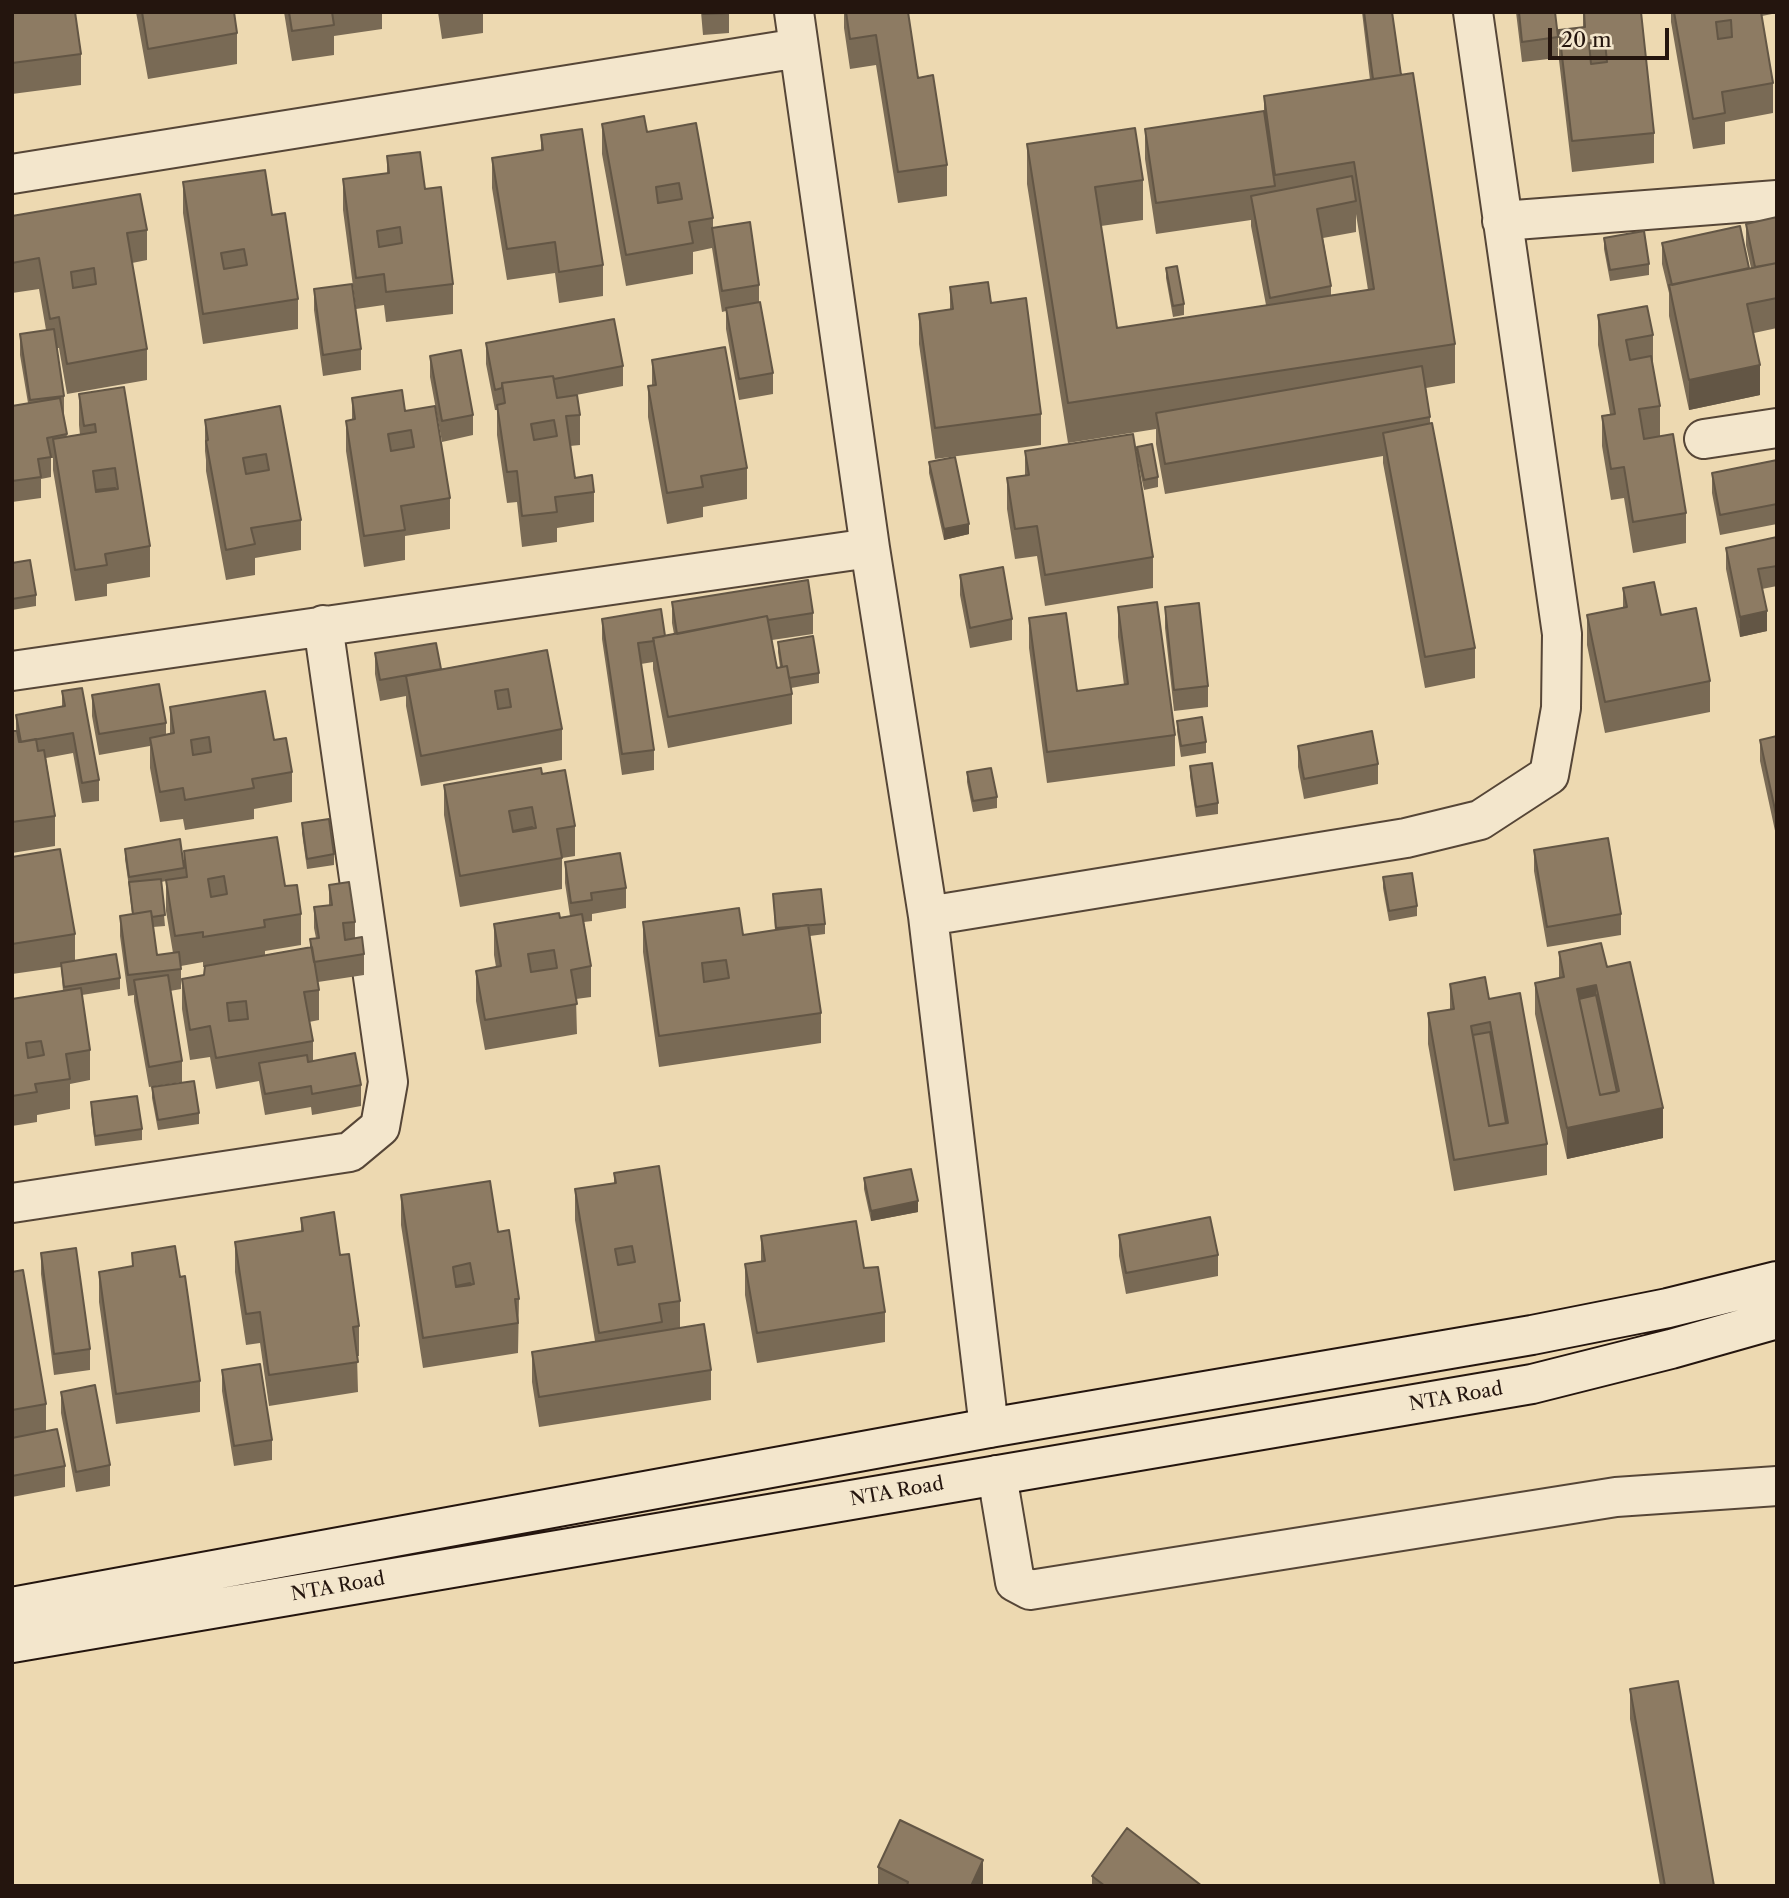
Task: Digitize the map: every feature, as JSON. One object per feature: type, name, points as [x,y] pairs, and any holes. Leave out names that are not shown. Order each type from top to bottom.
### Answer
[{"type":"street","points":[[928,916],[1406,838],[1480,820],[1549,775],[1561,708],[1562,634],[1474,12]]},
{"type":"street","points":[[12,174],[797,30],[870,548],[928,916],[989,1428]]},
{"type":"street","points":[[1502,222],[1777,200]]},
{"type":"street","points":[[1704,439],[1777,428]]},
{"type":"street","points":[[12,671],[870,548]]},
{"type":"street","points":[[12,1203],[351,1152],[380,1127],[388,1082],[323,625]]},
{"type":"street","name":"NTA Road","points":[[12,1607],[989,1428],[1532,1335],[1668,1308],[1777,1281]]},
{"type":"street","name":"NTA Road","points":[[12,1643],[1532,1384],[1777,1319]]},
{"type":"street","points":[[997,1475],[1015,1582],[1030,1590],[1616,1497],[1777,1486]]},
{"type":"building","points":[[12,12],[75,12],[81,54],[12,63]]},
{"type":"building","points":[[142,12],[234,12],[237,33],[148,49]]},
{"type":"building","points":[[289,12],[332,12],[334,25],[292,31]]},
{"type":"building","points":[[729,12],[729,13],[703,14]]},
{"type":"building","points":[[846,12],[908,12],[918,78],[933,75],[947,165],[898,172],[876,35],[850,39]]},
{"type":"building","points":[[1364,12],[1392,12],[1401,75],[1373,79]]},
{"type":"building","points":[[1519,12],[1555,12],[1558,37],[1522,42]]},
{"type":"building","points":[[1584,12],[1641,12],[1654,133],[1572,141],[1559,30],[1585,27]],"holes":[[[1605,42],[1607,62],[1591,64],[1589,43]]]},
{"type":"building","points":[[1674,12],[1761,12],[1773,83],[1722,92],[1725,113],[1693,119]],"holes":[[[1731,20],[1732,37],[1718,39],[1716,22]]]},
{"type":"building","points":[[1413,73],[1455,344],[1068,403],[1027,144],[1135,128],[1143,180],[1095,187],[1117,328],[1374,289],[1354,162],[1275,175],[1264,96]]},
{"type":"building","points":[[1264,111],[1275,186],[1156,203],[1145,129]]},
{"type":"building","points":[[644,116],[647,132],[696,123],[713,218],[689,222],[693,243],[626,255],[602,124]],"holes":[[[679,183],[682,199],[658,203],[656,187]]]},
{"type":"building","points":[[582,129],[603,265],[559,272],[555,242],[507,249],[492,158],[543,150],[541,135]]},
{"type":"building","points":[[420,152],[425,189],[441,187],[453,284],[386,292],[384,274],[356,278],[343,179],[389,173],[387,156]],"holes":[[[400,227],[402,243],[379,247],[377,231]]]},
{"type":"building","points":[[265,170],[272,215],[285,213],[298,299],[203,314],[183,182]],"holes":[[[244,249],[247,265],[224,269],[221,253]]]},
{"type":"building","points":[[1352,176],[1356,201],[1317,209],[1331,286],[1270,298],[1251,196]]},
{"type":"building","points":[[140,194],[147,230],[127,233],[147,349],[67,364],[59,317],[50,319],[39,258],[12,263],[12,216]],"holes":[[[94,268],[96,284],[73,288],[71,272]]]},
{"type":"building","points":[[1777,217],[1777,263],[1755,267],[1746,224]]},
{"type":"building","points":[[750,222],[759,285],[722,291],[712,228]]},
{"type":"building","points":[[1740,226],[1749,268],[1672,285],[1662,243]]},
{"type":"building","points":[[1644,231],[1649,264],[1610,270],[1604,238]]},
{"type":"building","points":[[1777,263],[1777,298],[1747,304],[1760,365],[1689,380],[1669,285]]},
{"type":"building","points":[[1177,266],[1184,304],[1173,306],[1166,268]]},
{"type":"building","points":[[988,282],[991,303],[1026,298],[1041,414],[935,428],[919,314],[953,309],[950,287]]},
{"type":"building","points":[[352,284],[361,349],[323,355],[314,289]]},
{"type":"building","points":[[760,302],[773,373],[739,379],[726,308]]},
{"type":"building","points":[[1647,306],[1653,335],[1626,340],[1630,360],[1651,356],[1660,406],[1639,409],[1644,439],[1673,434],[1686,513],[1633,522],[1624,467],[1611,469],[1602,416],[1615,414],[1598,315]]},
{"type":"building","points":[[614,319],[623,366],[554,379],[553,376],[502,383],[502,388],[495,390],[486,343]]},
{"type":"building","points":[[54,329],[64,396],[30,400],[20,334]]},
{"type":"building","points":[[725,347],[747,468],[701,476],[703,487],[667,493],[648,386],[656,385],[652,360]]},
{"type":"building","points":[[461,350],[473,415],[442,421],[430,356]]},
{"type":"building","points":[[1422,366],[1430,417],[1165,464],[1156,413]]},
{"type":"building","points":[[553,376],[557,398],[577,395],[580,415],[566,416],[575,478],[592,475],[594,492],[555,497],[557,512],[522,516],[517,471],[507,472],[497,405],[505,403],[502,383]],"holes":[[[554,420],[557,436],[534,440],[531,424]]]},
{"type":"building","points":[[124,387],[150,546],[105,554],[107,565],[75,570],[53,439],[96,432],[95,424],[84,426],[79,394]],"holes":[[[115,468],[118,489],[96,492],[93,471]]]},
{"type":"building","points":[[402,390],[405,411],[435,406],[450,498],[401,506],[405,530],[364,536],[346,421],[355,419],[352,398]],"holes":[[[411,430],[414,447],[391,451],[388,434]]]},
{"type":"building","points":[[60,398],[67,434],[47,438],[51,457],[38,459],[41,477],[12,481],[12,406]]},
{"type":"building","points":[[280,406],[301,520],[251,528],[255,544],[226,550],[206,441],[205,420]],"holes":[[[266,454],[269,470],[246,474],[243,458]]]},
{"type":"building","points":[[1432,423],[1475,648],[1425,657],[1383,433]]},
{"type":"building","points":[[1133,434],[1153,557],[1045,575],[1037,526],[1015,529],[1007,478],[1029,475],[1025,451]]},
{"type":"building","points":[[1152,444],[1158,477],[1144,480],[1137,447]]},
{"type":"building","points":[[955,457],[969,524],[944,529],[929,462]]},
{"type":"building","points":[[1777,460],[1777,504],[1720,515],[1712,473]]},
{"type":"building","points":[[1777,537],[1777,566],[1758,569],[1767,611],[1740,617],[1726,548]]},
{"type":"building","points":[[30,560],[36,595],[12,599],[12,563]]},
{"type":"building","points":[[1003,567],[1012,619],[970,628],[960,575]]},
{"type":"building","points":[[808,580],[813,613],[768,620],[767,616],[677,634],[672,602]]},
{"type":"building","points":[[1654,582],[1661,615],[1696,608],[1710,681],[1605,702],[1587,615],[1627,607],[1623,588]]},
{"type":"building","points":[[1157,602],[1175,735],[1047,752],[1029,618],[1066,613],[1077,691],[1128,684],[1118,607]]},
{"type":"building","points":[[1199,603],[1208,686],[1174,690],[1165,607]]},
{"type":"building","points":[[661,609],[665,636],[638,643],[654,750],[622,754],[602,619]]},
{"type":"building","points":[[767,616],[777,668],[787,666],[792,694],[668,717],[653,638]]},
{"type":"building","points":[[813,636],[819,673],[789,678],[787,666],[782,667],[778,642]]},
{"type":"building","points":[[436,643],[441,669],[380,680],[375,653]]},
{"type":"building","points":[[547,650],[562,729],[421,756],[406,676]],"holes":[[[508,689],[511,707],[498,709],[495,691]]]},
{"type":"building","points":[[159,684],[166,723],[99,734],[92,695]]},
{"type":"building","points":[[82,688],[99,780],[82,783],[73,733],[21,742],[16,715],[65,706],[62,691]]},
{"type":"building","points":[[265,691],[274,740],[286,738],[292,772],[252,779],[254,788],[185,800],[183,788],[160,792],[150,738],[174,733],[170,707]],"holes":[[[209,737],[211,752],[193,755],[191,740]]]},
{"type":"building","points":[[1202,717],[1206,742],[1181,746],[1177,721]]},
{"type":"building","points":[[12,731],[17,731],[19,742],[36,739],[38,751],[44,750],[55,816],[12,822]]},
{"type":"building","points":[[1372,731],[1378,764],[1304,779],[1298,746]]},
{"type":"building","points":[[1777,736],[1777,819],[1760,740]]},
{"type":"building","points":[[1212,763],[1218,803],[1196,807],[1190,766]]},
{"type":"building","points":[[541,768],[542,774],[565,770],[575,826],[557,829],[562,858],[460,876],[444,785]],"holes":[[[532,807],[536,828],[513,832],[509,811]]]},
{"type":"building","points":[[991,768],[997,797],[973,801],[967,772]]},
{"type":"building","points":[[329,819],[334,854],[307,859],[302,823]]},
{"type":"building","points":[[277,837],[285,886],[297,885],[301,914],[264,920],[265,927],[203,937],[203,932],[175,936],[166,880],[187,877],[184,851]],"holes":[[[224,876],[227,894],[211,897],[208,879]]]},
{"type":"building","points":[[1608,838],[1621,914],[1547,927],[1534,850]]},
{"type":"building","points":[[180,839],[184,868],[129,877],[125,849]]},
{"type":"building","points":[[60,849],[75,934],[12,944],[12,857]]},
{"type":"building","points":[[620,853],[626,888],[591,893],[592,900],[571,903],[565,862]]},
{"type":"building","points":[[1412,873],[1417,906],[1389,911],[1383,877]]},
{"type":"building","points":[[161,879],[165,915],[152,917],[151,911],[133,914],[129,882]]},
{"type":"building","points":[[349,882],[355,922],[343,923],[345,940],[362,937],[364,954],[314,962],[310,939],[319,938],[314,907],[332,905],[329,885]]},
{"type":"building","points":[[821,889],[825,924],[776,928],[773,894]]},
{"type":"building","points":[[739,908],[743,935],[808,925],[821,1013],[659,1036],[643,922]],"holes":[[[726,960],[729,978],[704,982],[702,963]]]},
{"type":"building","points":[[151,911],[157,955],[179,952],[181,969],[128,975],[120,916]]},
{"type":"building","points":[[559,913],[560,918],[582,914],[591,966],[571,970],[577,1004],[485,1020],[476,971],[501,966],[494,924]],"holes":[[[554,950],[557,968],[531,972],[528,954]]]},
{"type":"building","points":[[1601,943],[1607,967],[1630,962],[1663,1108],[1567,1128],[1535,983],[1564,977],[1559,952]],"holes":[[[1596,985],[1619,1091],[1600,1095],[1577,989]]]},
{"type":"building","points":[[312,947],[319,990],[304,992],[313,1041],[216,1058],[210,1026],[190,1030],[182,979],[204,975],[205,966]],"holes":[[[246,1001],[248,1019],[229,1021],[227,1003]]]},
{"type":"building","points":[[116,954],[120,978],[64,987],[61,963]]},
{"type":"building","points":[[168,975],[182,1061],[149,1067],[134,980]]},
{"type":"building","points":[[1485,977],[1489,999],[1520,993],[1547,1144],[1454,1160],[1428,1013],[1454,1009],[1450,984]],"holes":[[[1490,1022],[1508,1123],[1489,1126],[1471,1026]]]},
{"type":"building","points":[[81,988],[90,1050],[66,1054],[70,1079],[35,1084],[37,1092],[12,1096],[12,999]],"holes":[[[41,1041],[44,1055],[28,1058],[26,1043]]]},
{"type":"building","points":[[1596,995],[1617,1092],[1600,1095],[1579,999]]},
{"type":"building","points":[[1490,1032],[1506,1123],[1489,1126],[1473,1035]]},
{"type":"building","points":[[355,1053],[361,1085],[312,1094],[311,1086],[265,1094],[259,1063],[307,1055],[308,1062]]},
{"type":"building","points":[[194,1081],[199,1113],[158,1120],[152,1087]]},
{"type":"building","points":[[137,1096],[142,1129],[95,1136],[91,1102]]},
{"type":"building","points":[[659,1166],[680,1301],[659,1304],[662,1322],[599,1333],[575,1189],[616,1183],[614,1173]],"holes":[[[632,1246],[635,1262],[618,1265],[615,1249]]]},
{"type":"building","points":[[911,1169],[918,1201],[871,1211],[864,1178]]},
{"type":"building","points":[[490,1181],[498,1232],[509,1230],[519,1299],[515,1299],[518,1323],[423,1338],[401,1195]],"holes":[[[470,1263],[474,1284],[456,1287],[453,1267]]]},
{"type":"building","points":[[334,1212],[340,1255],[349,1254],[359,1326],[353,1327],[358,1362],[269,1375],[260,1312],[246,1314],[235,1242],[303,1231],[301,1218]]},
{"type":"building","points":[[1210,1217],[1218,1255],[1126,1273],[1119,1235]]},
{"type":"building","points":[[856,1221],[864,1268],[878,1267],[885,1312],[757,1333],[745,1264],[765,1261],[761,1236]]},
{"type":"building","points":[[175,1246],[180,1277],[185,1276],[200,1381],[116,1394],[99,1272],[133,1266],[132,1253]]},
{"type":"building","points":[[76,1248],[90,1349],[54,1354],[41,1253]]},
{"type":"building","points":[[23,1270],[46,1404],[12,1410],[12,1272]]},
{"type":"building","points":[[704,1324],[711,1370],[539,1397],[532,1352]]},
{"type":"building","points":[[260,1364],[272,1440],[234,1446],[222,1370]]},
{"type":"building","points":[[95,1385],[110,1465],[76,1472],[61,1392]]},
{"type":"building","points":[[57,1429],[65,1466],[12,1476],[12,1438]]},
{"type":"building","points":[[1678,1681],[1714,1886],[1665,1886],[1630,1689]]},
{"type":"building","points":[[900,1820],[983,1860],[971,1886],[907,1886],[908,1882],[878,1867]]},
{"type":"building","points":[[1127,1828],[1202,1886],[1105,1886],[1092,1876]]}]
